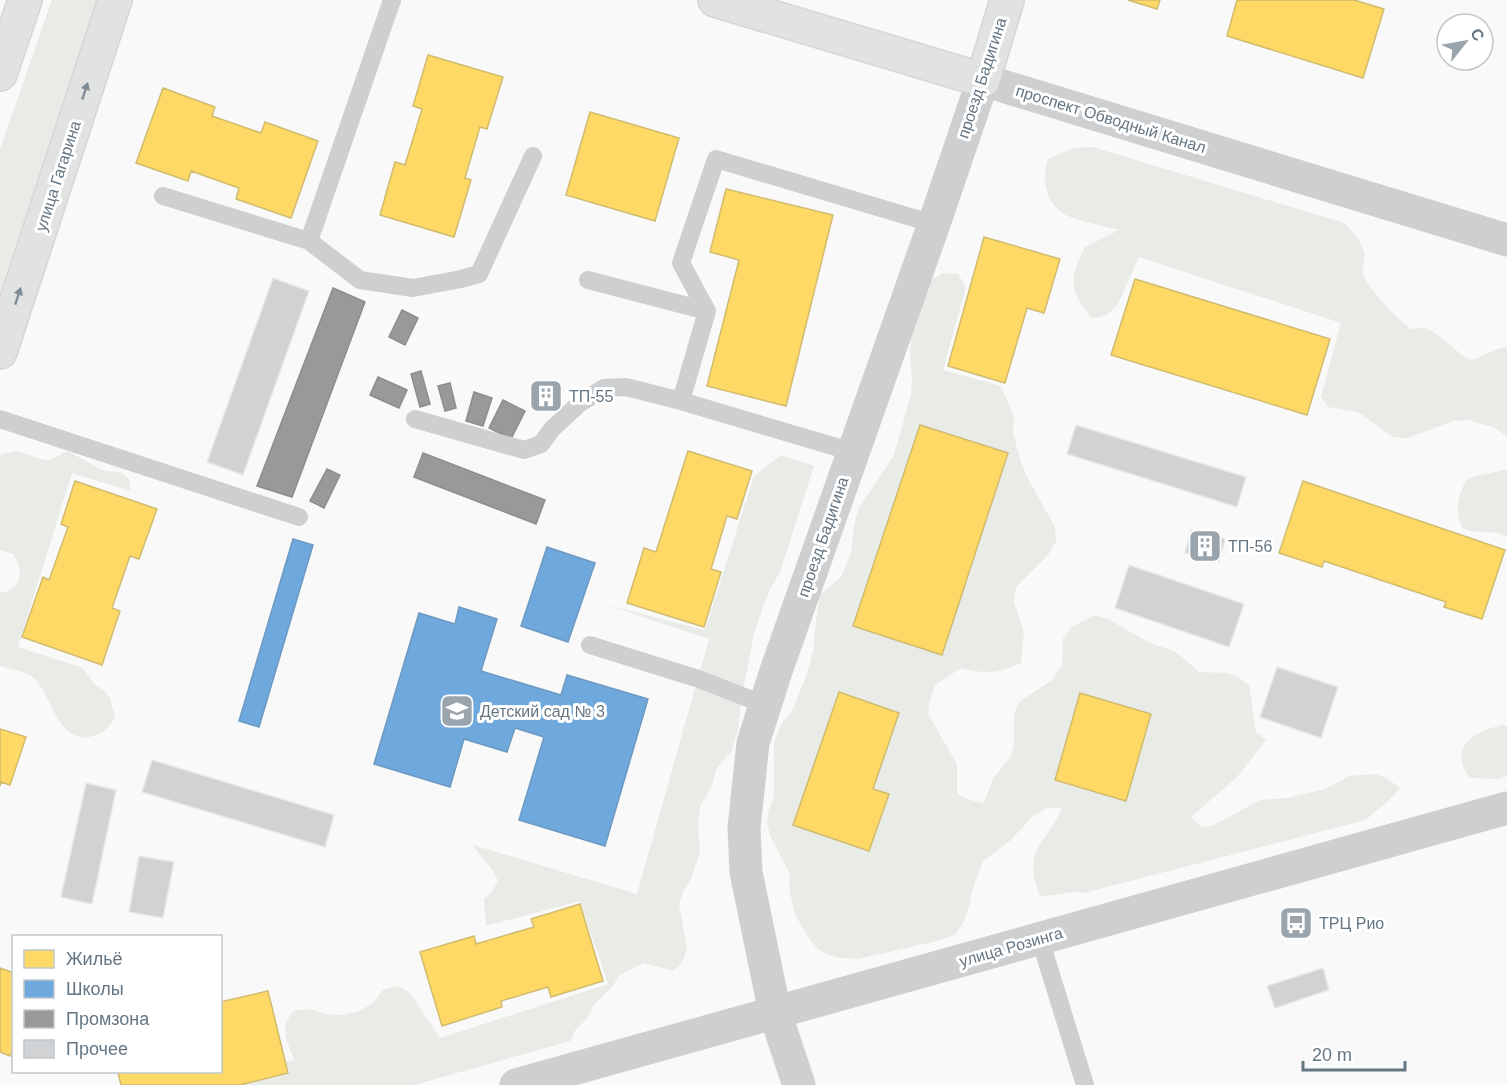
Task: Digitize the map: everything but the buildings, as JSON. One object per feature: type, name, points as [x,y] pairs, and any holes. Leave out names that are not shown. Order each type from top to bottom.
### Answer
[{"type":"main road","points":[[0,74],[25,0]]},
{"type":"main road","name":"улица Гагарина","points":[[0,352],[115,0]]},
{"type":"main road","name":"проспект Обводный Канал","points":[[715,0],[982,80]]},
{"type":"main road","name":"проезд Бадигина","points":[[982,80],[1007,0]]},
{"type":"street","name":"проезд Бадигина","points":[[799,1085],[775,1013],[746,872],[744,828],[753,742],[982,80]]},
{"type":"street","name":"проспект Обводный Канал","points":[[982,80],[1507,240]]},
{"type":"street","name":"улица Розинга","points":[[516,1085],[1507,808]]},
{"type":"lane","points":[[309,242],[392,0]]},
{"type":"lane","points":[[163,196],[309,242],[360,280],[413,288],[479,274],[533,156]]},
{"type":"lane","points":[[681,400],[707,311],[681,263],[716,159],[934,224]]},
{"type":"lane","points":[[588,280],[707,311]]},
{"type":"lane","points":[[415,419],[524,450],[541,444],[552,429],[580,403],[604,388],[626,387],[681,400],[853,452]]},
{"type":"lane","points":[[0,419],[299,517]]},
{"type":"lane","points":[[591,645],[699,679],[765,705]]},
{"type":"lane","points":[[1040,939],[1085,1085]]},
{"type":"shaded area","points":[[52,0],[102,0],[0,298],[0,149]]},
{"type":"shaded area","points":[[1093,147],[1344,223],[1356,236],[1363,249],[1365,279],[1383,302],[1410,329],[1430,330],[1470,360],[1507,347],[1507,437],[1496,428],[1468,420],[1453,421],[1408,438],[1393,437],[1358,412],[1328,407],[1321,396],[1341,323],[1139,257],[1118,304],[1107,315],[1092,319],[1076,293],[1074,277],[1076,268],[1085,247],[1119,230],[1080,220],[1061,212],[1050,199],[1045,174],[1049,158],[1074,148]]},
{"type":"shaded area","points":[[943,273],[958,274],[966,287],[943,370],[1001,386],[1014,417],[1013,433],[1021,462],[1055,527],[1056,542],[1048,555],[1016,587],[1014,602],[1024,632],[1021,663],[992,672],[961,668],[935,685],[928,714],[957,764],[957,794],[984,803],[993,779],[1011,756],[1014,744],[1014,714],[1019,702],[1052,680],[1062,666],[1063,638],[1072,627],[1095,615],[1108,619],[1148,642],[1176,652],[1199,672],[1230,674],[1249,685],[1256,732],[1266,740],[1238,776],[1191,817],[1201,827],[1214,825],[1260,800],[1287,798],[1325,789],[1349,776],[1376,774],[1400,788],[1366,820],[1084,893],[1040,896],[1033,867],[1034,857],[1062,808],[1047,808],[1032,817],[1011,840],[983,861],[964,921],[956,934],[941,940],[858,959],[841,958],[828,955],[817,948],[807,936],[794,912],[789,887],[790,874],[770,836],[767,822],[774,797],[774,744],[784,720],[792,711],[807,674],[814,648],[820,595],[841,577],[851,553],[858,510],[894,455],[911,394],[912,327],[923,290],[933,279]]},
{"type":"shaded area","points":[[14,451],[49,460],[68,451],[102,470],[122,473],[129,479],[131,491],[72,473],[18,647],[83,668],[95,685],[103,690],[110,698],[115,718],[104,731],[97,735],[78,737],[70,733],[57,717],[35,679],[23,672],[0,666],[0,593],[8,591],[17,584],[20,573],[13,554],[0,550],[0,455]]},
{"type":"shaded area","points":[[781,455],[814,466],[780,572],[769,591],[754,633],[738,730],[731,752],[716,769],[713,783],[700,807],[698,823],[700,852],[679,905],[687,947],[683,961],[673,971],[644,963],[620,975],[612,987],[593,1006],[587,1019],[576,1029],[570,1041],[414,1085],[221,1085],[243,1073],[294,1060],[286,1039],[285,1024],[293,1011],[310,1009],[326,1014],[343,1015],[360,1011],[373,1003],[383,990],[398,986],[410,993],[440,1038],[608,984],[580,901],[486,926],[484,899],[492,892],[498,881],[473,845],[637,894],[709,639],[607,605],[705,630],[754,476]]},
{"type":"shaded area","points":[[1507,469],[1507,536],[1463,529],[1458,505],[1466,480]]},
{"type":"shaded area","points":[[1507,726],[1507,776],[1499,779],[1470,778],[1461,757],[1467,742],[1482,731]]},
{"type":"place","name":"ТП-55","points":[[546,396]]},
{"type":"place","name":"ТП-56","points":[[1205,546]]},
{"type":"place","name":"Детский сад № 3","points":[[457,711]]},
{"type":"place","name":"ТРЦ Рио","points":[[1296,923]]}]
